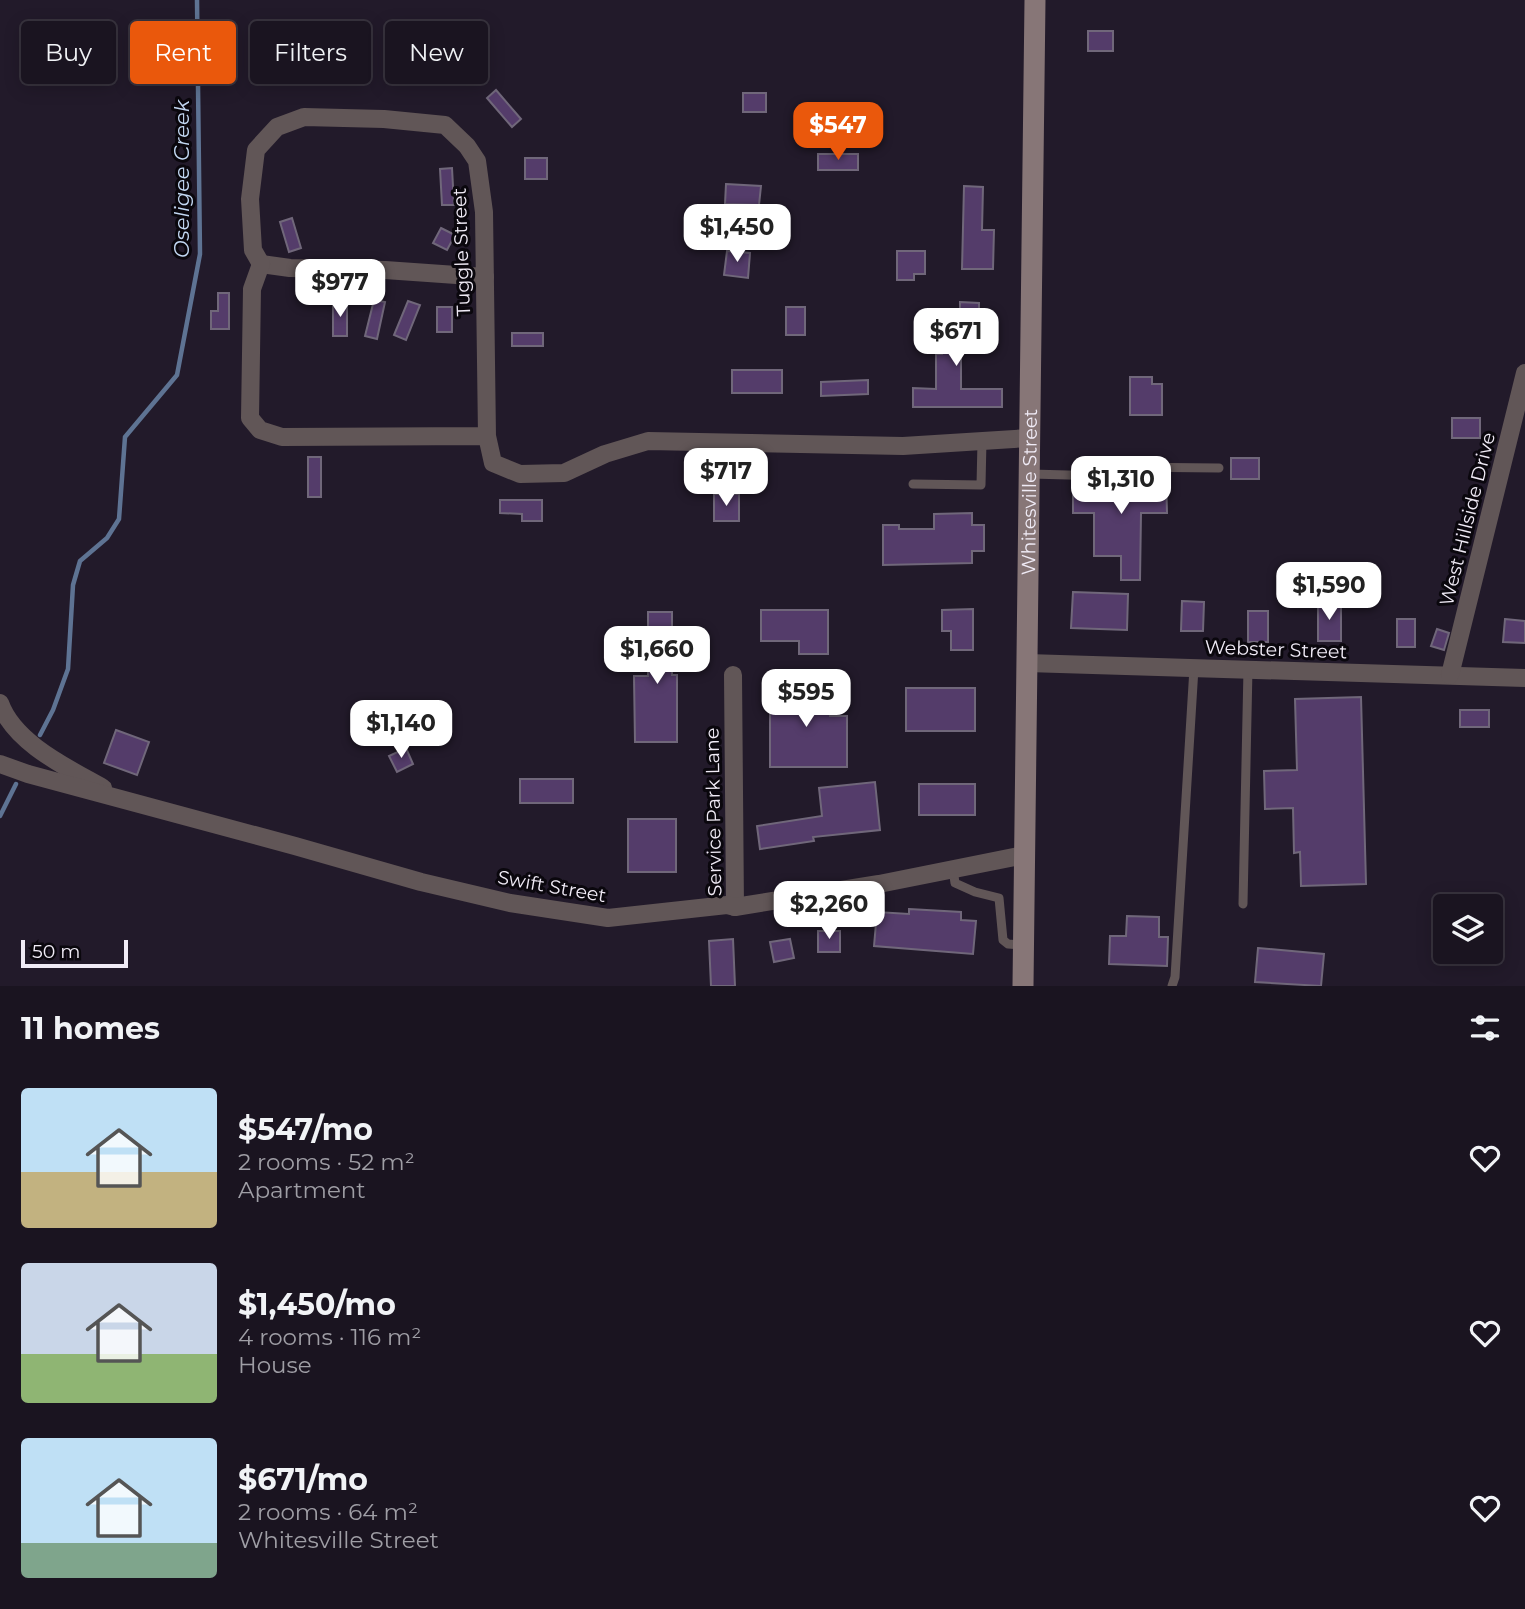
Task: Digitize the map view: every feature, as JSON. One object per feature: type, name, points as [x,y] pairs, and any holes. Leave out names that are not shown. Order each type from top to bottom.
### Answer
[{"type":"main road","name":"Whitesville Street","points":[[1023,986],[1035,0]]},
{"type":"street","name":"Tuggle Street","points":[[261,264],[253,250],[250,199],[256,150],[277,127],[304,117],[384,119],[445,125],[467,146],[477,161],[484,212],[487,436],[493,463],[520,474],[564,473],[606,454],[648,441],[903,446],[1029,438]]},
{"type":"street","points":[[485,277],[385,270],[290,268],[261,264],[252,289],[250,418],[260,430],[282,438],[487,436]]},
{"type":"street","name":"West Hillside Drive","points":[[1450,675],[1525,373]]},
{"type":"street","name":"Webster Street","points":[[1027,663],[1525,678]]},
{"type":"street","name":"Service Park Lane","points":[[733,675],[735,907]]},
{"type":"street","name":"Swift Street","points":[[0,704],[5,717],[40,751],[123,800]]},
{"type":"street","name":"Swift Street","points":[[0,764],[421,882],[510,903],[608,918],[727,905],[735,907],[1024,855]]},
{"type":"lane","points":[[914,484],[981,485],[982,441]]},
{"type":"lane","points":[[1029,474],[1104,476],[1119,467],[1219,468]]},
{"type":"lane","points":[[1172,986],[1175,977],[1194,668]]},
{"type":"lane","points":[[1243,904],[1248,669]]},
{"type":"lane","points":[[954,869],[955,883],[999,898],[1003,940],[1008,944],[1023,945]]},
{"type":"building","points":[[1088,31],[1113,31],[1113,51],[1088,51]]},
{"type":"building","points":[[496,90],[521,119],[512,127],[487,98]]},
{"type":"building","points":[[743,93],[766,93],[766,112],[743,112]]},
{"type":"building","points":[[818,154],[858,154],[858,170],[818,170]]},
{"type":"building","points":[[525,158],[547,158],[547,179],[525,179]]},
{"type":"building","points":[[452,168],[454,205],[442,205],[440,169]]},
{"type":"building","points":[[726,184],[761,186],[759,205],[725,204]]},
{"type":"building","points":[[964,186],[983,187],[982,230],[994,230],[993,269],[962,269]]},
{"type":"building","points":[[292,218],[301,248],[289,252],[280,222]]},
{"type":"building","points":[[441,228],[455,235],[447,250],[433,243]]},
{"type":"building","points":[[727,251],[750,253],[748,278],[724,275]]},
{"type":"building","points":[[897,251],[925,251],[925,274],[914,274],[914,280],[897,280]]},
{"type":"building","points":[[218,293],[229,293],[229,329],[211,329],[211,311],[218,311]]},
{"type":"building","points":[[374,300],[385,302],[377,339],[365,336]]},
{"type":"building","points":[[408,301],[420,305],[406,340],[394,335]]},
{"type":"building","points":[[960,302],[979,303],[979,337],[961,336],[961,389],[1002,389],[1002,407],[913,407],[913,388],[936,389],[936,354],[942,354],[943,319],[960,319]]},
{"type":"building","points":[[333,303],[347,303],[347,336],[333,336]]},
{"type":"building","points":[[437,307],[452,307],[452,332],[437,332]]},
{"type":"building","points":[[786,307],[805,307],[805,335],[786,335]]},
{"type":"building","points":[[512,333],[543,333],[543,346],[512,346]]},
{"type":"building","points":[[732,370],[782,370],[782,393],[732,393]]},
{"type":"building","points":[[1130,377],[1152,377],[1152,384],[1162,384],[1162,415],[1130,415]]},
{"type":"building","points":[[868,380],[868,394],[821,396],[821,382]]},
{"type":"building","points":[[1452,418],[1480,418],[1480,438],[1452,438]]},
{"type":"building","points":[[308,457],[321,457],[321,497],[308,497]]},
{"type":"building","points":[[1231,458],[1259,458],[1259,479],[1231,479]]},
{"type":"building","points":[[1132,474],[1166,474],[1167,513],[1141,513],[1140,580],[1121,580],[1121,556],[1094,556],[1094,513],[1073,513],[1073,483],[1132,483]]},
{"type":"building","points":[[714,494],[739,494],[739,521],[714,521]]},
{"type":"building","points":[[500,500],[542,500],[542,521],[522,521],[522,514],[500,513]]},
{"type":"building","points":[[972,513],[972,525],[984,525],[984,551],[972,551],[972,563],[883,565],[883,525],[899,525],[899,529],[934,529],[934,514]]},
{"type":"building","points":[[1073,592],[1128,594],[1127,630],[1071,628]]},
{"type":"building","points":[[1182,601],[1204,602],[1203,631],[1181,631]]},
{"type":"building","points":[[1318,603],[1341,603],[1341,641],[1318,641]]},
{"type":"building","points":[[973,609],[973,650],[951,650],[951,631],[942,631],[942,610]]},
{"type":"building","points":[[761,610],[828,610],[828,654],[799,654],[799,641],[761,641]]},
{"type":"building","points":[[1248,611],[1268,611],[1268,642],[1248,642]]},
{"type":"building","points":[[648,612],[672,612],[672,675],[677,675],[677,742],[635,742],[634,676],[648,676]]},
{"type":"building","points":[[1397,619],[1415,619],[1415,647],[1397,647]]},
{"type":"building","points":[[1505,619],[1525,621],[1525,643],[1503,642]]},
{"type":"building","points":[[1437,629],[1449,633],[1444,650],[1431,646]]},
{"type":"building","points":[[770,687],[830,687],[830,716],[847,716],[847,767],[770,767]]},
{"type":"building","points":[[906,688],[975,688],[975,731],[906,731]]},
{"type":"building","points":[[1361,697],[1366,884],[1301,886],[1300,852],[1294,853],[1293,808],[1265,809],[1264,771],[1297,770],[1295,699]]},
{"type":"building","points":[[1460,710],[1489,710],[1489,727],[1460,727]]},
{"type":"building","points":[[116,730],[149,742],[137,775],[104,763]]},
{"type":"building","points":[[406,748],[413,764],[397,772],[389,756]]},
{"type":"building","points":[[520,779],[573,779],[573,803],[520,803]]},
{"type":"building","points":[[875,782],[880,830],[813,837],[814,841],[760,849],[757,826],[822,816],[819,788]]},
{"type":"building","points":[[919,784],[975,784],[975,815],[919,815]]},
{"type":"building","points":[[628,819],[676,819],[676,872],[628,872]]},
{"type":"building","points":[[909,909],[961,912],[961,920],[976,921],[973,954],[874,946],[877,912],[909,914]]},
{"type":"building","points":[[1127,916],[1159,917],[1159,937],[1168,937],[1167,966],[1109,964],[1110,936],[1126,936]]},
{"type":"building","points":[[818,931],[840,931],[840,952],[818,952]]},
{"type":"building","points":[[733,939],[735,986],[711,986],[709,941]]},
{"type":"building","points":[[790,939],[794,958],[774,962],[770,942]]},
{"type":"building","points":[[1258,948],[1324,954],[1321,986],[1255,982]]},
{"type":"waterway","name":"Oseligee Creek","points":[[40,735],[53,710],[68,669],[73,585],[80,561],[107,538],[119,519],[125,437],[177,375],[200,254],[197,0]]},
{"type":"waterway","name":"Oseligee Creek","points":[[0,816],[16,784]]}]
